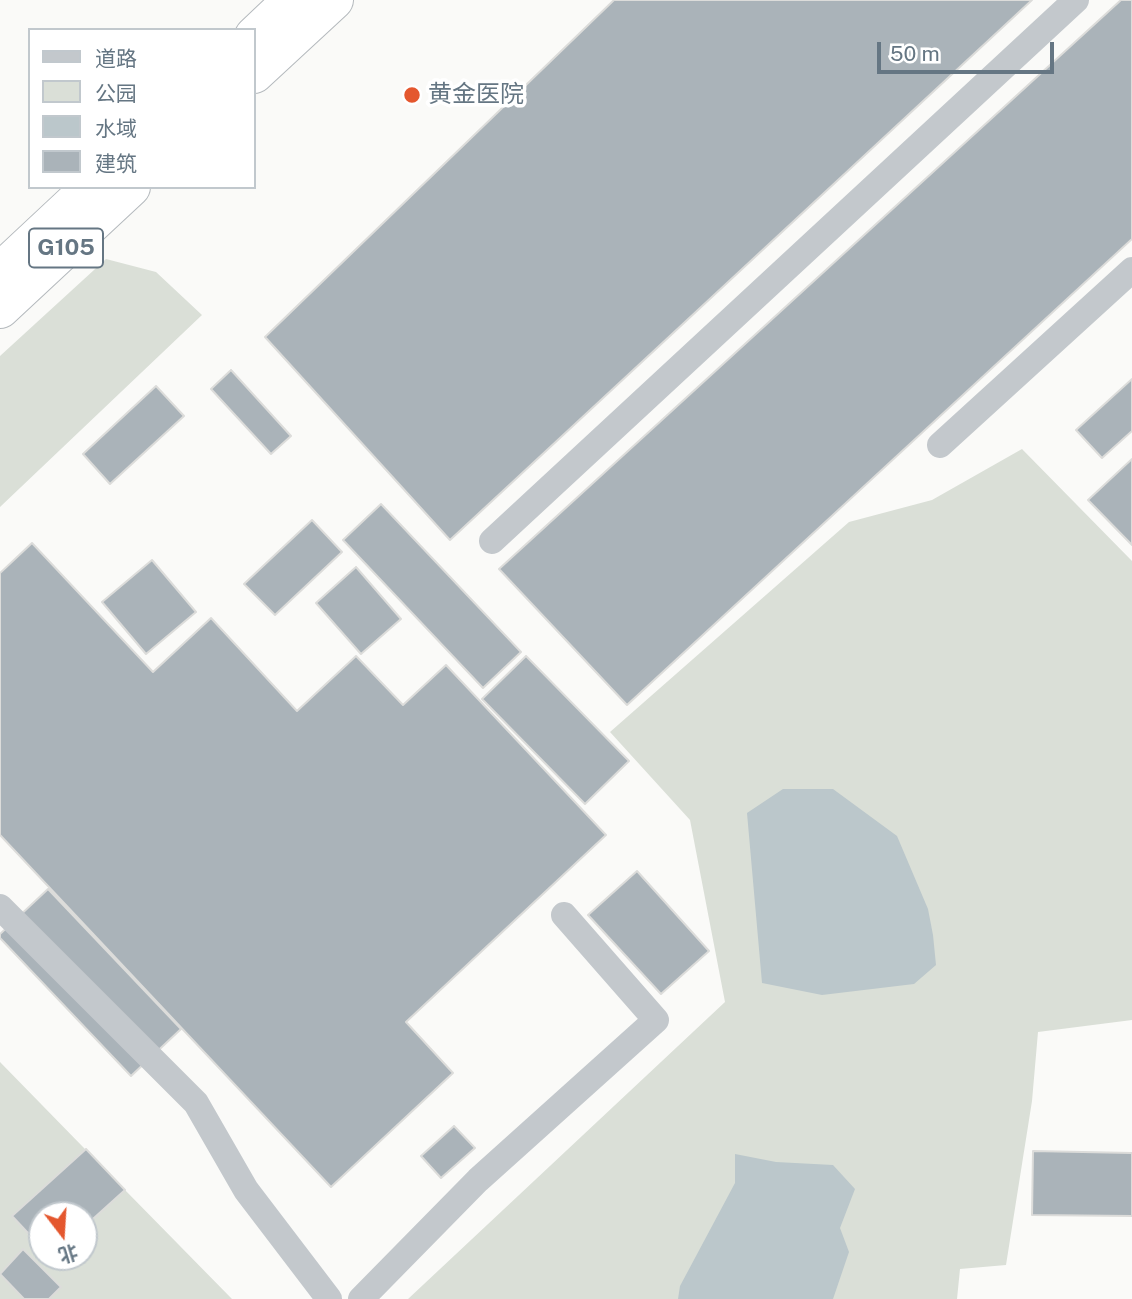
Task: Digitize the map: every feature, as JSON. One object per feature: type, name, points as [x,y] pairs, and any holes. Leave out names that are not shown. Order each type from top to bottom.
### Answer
[{"type":"highway","points":[[256,34],[292,0]]},
{"type":"highway","points":[[256,72],[334,0]]},
{"type":"highway","name":"G105","points":[[0,272],[89,189]]},
{"type":"highway","name":"G105","points":[[0,309],[129,189]]},
{"type":"street","points":[[492,541],[1076,0]]},
{"type":"street","points":[[940,445],[1132,270]]},
{"type":"street","points":[[0,907],[196,1103],[246,1190],[330,1299]]},
{"type":"street","points":[[361,1299],[478,1180],[656,1020],[564,915]]},
{"type":"green space","points":[[106,259],[156,272],[202,315],[0,507],[0,356]]},
{"type":"green space","points":[[1022,449],[1132,561],[1132,1020],[1038,1032],[1032,1101],[1006,1265],[960,1269],[957,1299],[408,1299],[725,1002],[690,820],[610,732],[849,522],[932,500]]},
{"type":"green space","points":[[0,1062],[232,1299],[0,1299]]},
{"type":"water","points":[[783,789],[833,789],[897,836],[928,909],[933,935],[936,965],[914,984],[822,995],[762,983],[747,813]]},
{"type":"water","points":[[735,1154],[776,1162],[833,1165],[855,1189],[840,1228],[849,1252],[833,1299],[678,1299],[680,1286],[735,1183]]},
{"type":"building","points":[[614,0],[1032,0],[450,540],[265,337]]},
{"type":"building","points":[[1121,0],[1132,0],[1132,239],[627,705],[499,569]]},
{"type":"building","points":[[231,370],[291,436],[271,454],[211,389]]},
{"type":"building","points":[[1132,379],[1132,431],[1102,458],[1076,430]]},
{"type":"building","points":[[156,386],[184,416],[110,484],[83,454]]},
{"type":"building","points":[[1132,459],[1132,545],[1088,500]]},
{"type":"building","points":[[381,504],[521,652],[483,688],[343,540]]},
{"type":"building","points":[[312,520],[342,552],[275,615],[244,584]]},
{"type":"building","points":[[32,543],[153,672],[211,618],[297,711],[356,656],[403,705],[446,665],[606,835],[406,1022],[453,1073],[331,1187],[0,835],[0,573]]},
{"type":"building","points":[[152,560],[196,612],[146,654],[102,602]]},
{"type":"building","points":[[356,567],[401,619],[361,654],[316,603]]},
{"type":"building","points":[[526,656],[629,761],[585,804],[482,699]]},
{"type":"building","points":[[637,871],[709,951],[661,994],[588,915]]},
{"type":"building","points":[[48,889],[181,1029],[131,1076],[0,938],[0,934]]},
{"type":"building","points":[[454,1126],[475,1148],[441,1178],[421,1156]]},
{"type":"building","points":[[86,1149],[125,1190],[98,1214],[98,1201],[29,1201]]},
{"type":"building","points":[[1033,1151],[1132,1153],[1132,1216],[1032,1215]]},
{"type":"building","points":[[28,1202],[28,1233],[12,1216]]},
{"type":"building","points":[[23,1249],[28,1254],[28,1271],[45,1271],[61,1287],[49,1299],[24,1299],[0,1274]]},
{"type":"place","name":"黄金医院","points":[[412,95]]}]
